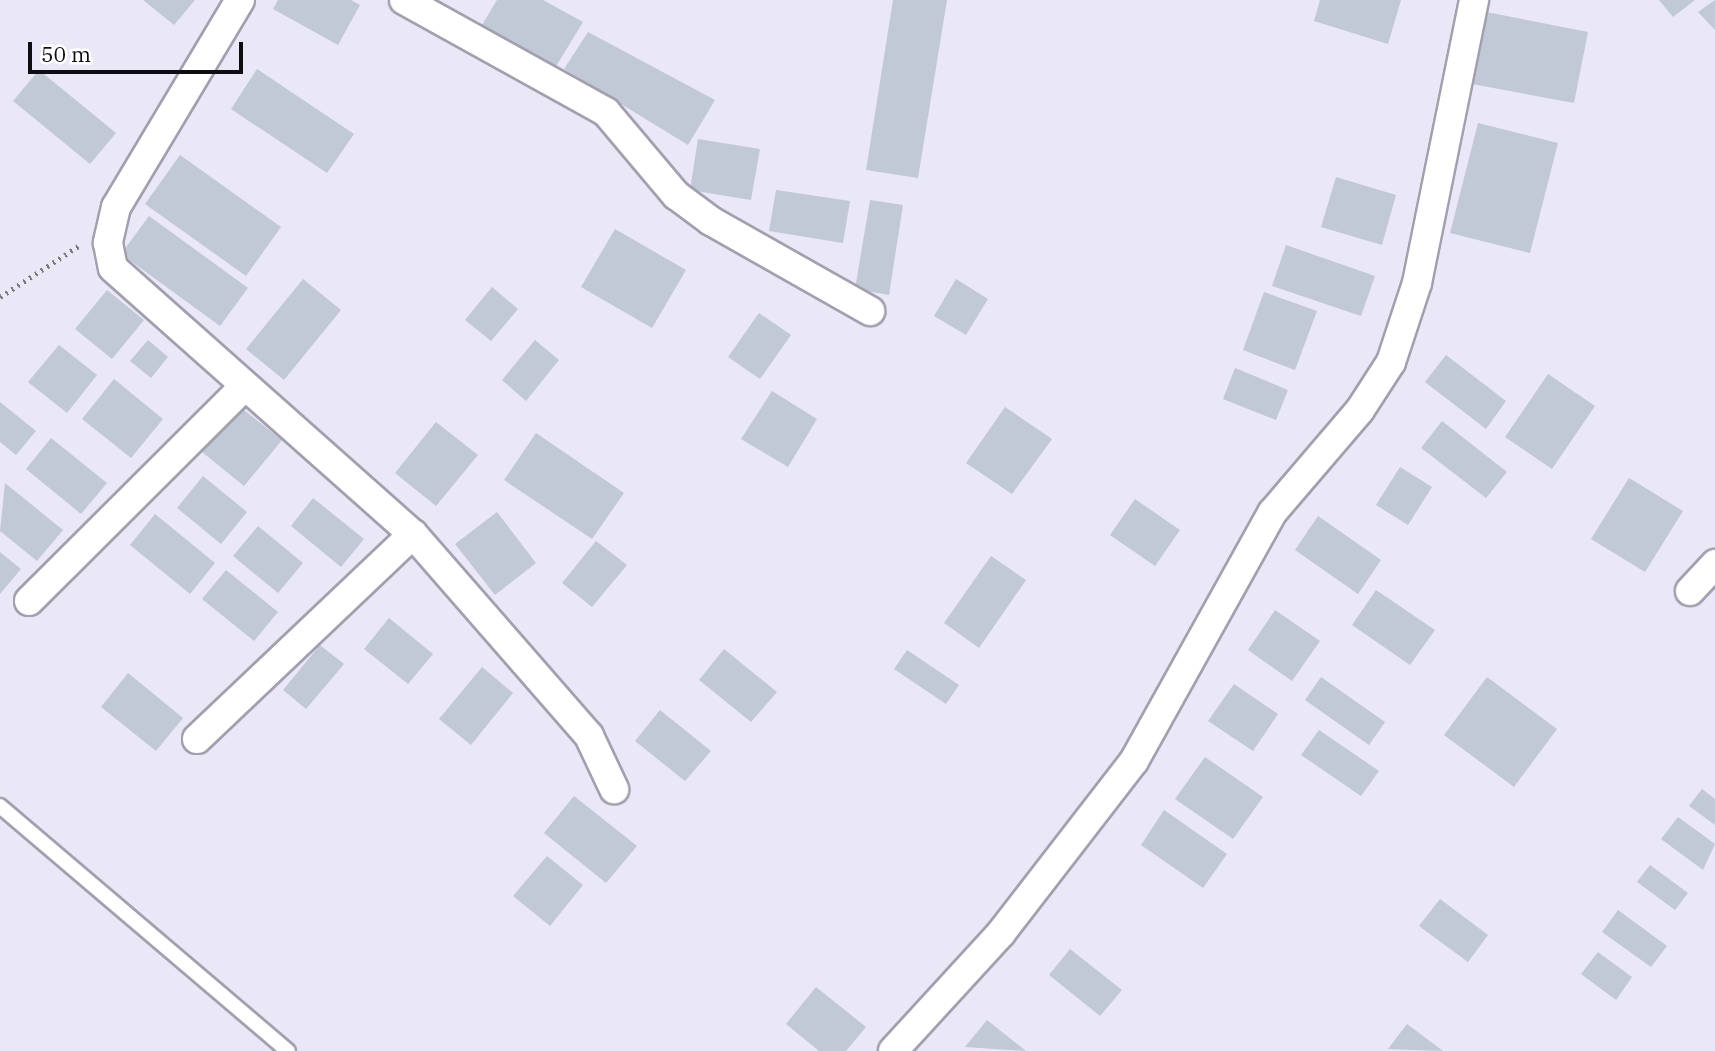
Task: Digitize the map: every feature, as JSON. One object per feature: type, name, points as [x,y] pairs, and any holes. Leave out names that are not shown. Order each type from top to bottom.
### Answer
[{"type":"street","points":[[240,0],[110,225],[109,258],[123,281],[413,534],[589,736],[614,789]]},
{"type":"street","points":[[404,0],[606,112],[677,195],[711,221],[870,311]]},
{"type":"street","points":[[893,1051],[1001,933],[1134,761],[1272,513],[1360,410],[1391,362],[1417,283],[1474,0]]},
{"type":"street","points":[[29,601],[245,386]]},
{"type":"street","points":[[197,738],[413,534]]},
{"type":"street","points":[[1690,591],[1715,564]]},
{"type":"lane","points":[[0,806],[288,1051]]},
{"type":"path","points":[[0,297],[110,225]]},
{"type":"building","points":[[143,0],[195,0],[174,25]]},
{"type":"building","points":[[278,0],[351,0],[360,5],[338,45],[273,9]]},
{"type":"building","points":[[497,0],[543,0],[583,22],[555,68],[482,25]]},
{"type":"building","points":[[893,0],[947,0],[918,178],[866,170]]},
{"type":"building","points":[[1320,0],[1401,0],[1388,44],[1314,21]]},
{"type":"building","points":[[1659,0],[1695,0],[1673,17]]},
{"type":"building","points":[[1715,0],[1715,30],[1698,12]]},
{"type":"building","points":[[1486,12],[1588,32],[1574,103],[1472,84]]},
{"type":"building","points":[[588,32],[715,100],[688,145],[564,69]]},
{"type":"building","points":[[257,69],[354,134],[327,173],[231,109]]},
{"type":"building","points":[[39,70],[116,133],[90,164],[13,101]]},
{"type":"building","points":[[1478,123],[1558,143],[1530,253],[1450,233]]},
{"type":"building","points":[[698,139],[760,149],[751,200],[690,190]]},
{"type":"building","points":[[180,155],[281,227],[246,276],[145,204]]},
{"type":"building","points":[[1336,177],[1396,195],[1382,245],[1321,227]]},
{"type":"building","points":[[776,190],[850,201],[843,243],[769,231]]},
{"type":"building","points":[[870,200],[903,205],[889,295],[855,289]]},
{"type":"building","points":[[149,216],[248,288],[220,326],[121,254]]},
{"type":"building","points":[[615,229],[686,270],[652,328],[581,287]]},
{"type":"building","points":[[1286,245],[1375,276],[1361,316],[1272,286]]},
{"type":"building","points":[[303,279],[341,310],[284,380],[246,349]]},
{"type":"building","points":[[956,279],[988,299],[966,335],[934,316]]},
{"type":"building","points":[[492,287],[518,309],[491,341],[465,320]]},
{"type":"building","points":[[107,290],[144,320],[112,359],[75,329]]},
{"type":"building","points":[[1264,292],[1317,311],[1295,370],[1243,350]]},
{"type":"building","points":[[759,313],[791,335],[760,379],[728,357]]},
{"type":"building","points":[[148,340],[168,357],[151,378],[130,361]]},
{"type":"building","points":[[535,340],[559,360],[526,401],[502,380]]},
{"type":"building","points":[[59,345],[97,375],[67,413],[28,382]]},
{"type":"building","points":[[1446,355],[1506,401],[1486,429],[1425,382]]},
{"type":"building","points":[[1235,368],[1288,390],[1276,420],[1223,399]]},
{"type":"building","points":[[1548,374],[1595,406],[1552,469],[1505,437]]},
{"type":"building","points":[[114,379],[163,419],[131,458],[82,419]]},
{"type":"building","points":[[772,391],[817,419],[788,467],[741,439]]},
{"type":"building","points":[[0,402],[36,431],[16,455],[0,442]]},
{"type":"building","points":[[240,407],[282,440],[244,486],[202,452]]},
{"type":"building","points":[[1005,407],[1052,439],[1012,494],[966,463]]},
{"type":"building","points":[[1442,421],[1507,472],[1486,498],[1421,448]]},
{"type":"building","points":[[436,422],[478,455],[436,506],[395,473]]},
{"type":"building","points":[[536,433],[624,493],[592,539],[504,480]]},
{"type":"building","points":[[51,438],[107,483],[81,514],[26,469]]},
{"type":"building","points":[[1400,467],[1432,487],[1408,525],[1376,505]]},
{"type":"building","points":[[203,476],[247,512],[221,544],[177,508]]},
{"type":"building","points":[[1629,478],[1683,511],[1645,572],[1591,539]]},
{"type":"building","points":[[5,483],[63,530],[37,561],[0,531]]},
{"type":"building","points":[[313,498],[364,539],[341,567],[291,526]]},
{"type":"building","points":[[1135,499],[1180,530],[1155,566],[1110,535]]},
{"type":"building","points":[[497,512],[536,563],[495,595],[455,544]]},
{"type":"building","points":[[155,514],[215,563],[190,594],[130,545]]},
{"type":"building","points":[[1318,516],[1381,560],[1358,594],[1295,550]]},
{"type":"building","points":[[258,526],[303,563],[278,593],[233,556]]},
{"type":"building","points":[[596,541],[627,565],[592,607],[562,583]]},
{"type":"building","points":[[0,552],[21,569],[0,594]]},
{"type":"building","points":[[991,556],[1026,580],[979,648],[944,623]]},
{"type":"building","points":[[226,570],[278,612],[254,641],[202,599]]},
{"type":"building","points":[[1376,590],[1435,630],[1410,665],[1352,625]]},
{"type":"building","points":[[1275,610],[1320,641],[1292,681],[1248,650]]},
{"type":"building","points":[[389,618],[433,654],[408,684],[364,649]]},
{"type":"building","points":[[320,645],[344,664],[306,709],[283,690]]},
{"type":"building","points":[[724,649],[777,692],[751,722],[699,680]]},
{"type":"building","points":[[907,650],[959,685],[946,704],[894,669]]},
{"type":"building","points":[[482,667],[513,693],[471,745],[439,719]]},
{"type":"building","points":[[128,673],[183,718],[156,751],[101,707]]},
{"type":"building","points":[[1321,677],[1385,722],[1369,745],[1305,700]]},
{"type":"building","points":[[1487,677],[1557,729],[1514,787],[1444,735]]},
{"type":"building","points":[[1234,684],[1278,714],[1253,751],[1208,721]]},
{"type":"building","points":[[660,710],[711,751],[685,781],[635,741]]},
{"type":"building","points":[[1319,730],[1379,771],[1361,796],[1301,755]]},
{"type":"building","points":[[1205,757],[1263,797],[1233,839],[1175,799]]},
{"type":"building","points":[[1702,789],[1715,799],[1715,825],[1689,806]]},
{"type":"building","points":[[574,796],[637,846],[606,883],[544,833]]},
{"type":"building","points":[[1164,810],[1227,854],[1203,888],[1141,845]]},
{"type":"building","points":[[1678,817],[1715,844],[1703,870],[1661,839]]},
{"type":"building","points":[[547,856],[583,885],[550,926],[513,896]]},
{"type":"building","points":[[1650,865],[1688,893],[1675,910],[1637,882]]},
{"type":"building","points":[[1440,899],[1488,935],[1468,962],[1419,926]]},
{"type":"building","points":[[1618,910],[1667,946],[1651,967],[1602,932]]},
{"type":"building","points":[[1070,949],[1122,990],[1100,1016],[1049,975]]},
{"type":"building","points":[[1598,952],[1632,977],[1616,1000],[1581,974]]},
{"type":"building","points":[[816,987],[866,1027],[846,1051],[819,1051],[786,1024]]},
{"type":"building","points":[[987,1020],[1026,1051],[965,1047]]},
{"type":"building","points":[[1407,1024],[1443,1051],[1388,1049]]}]
